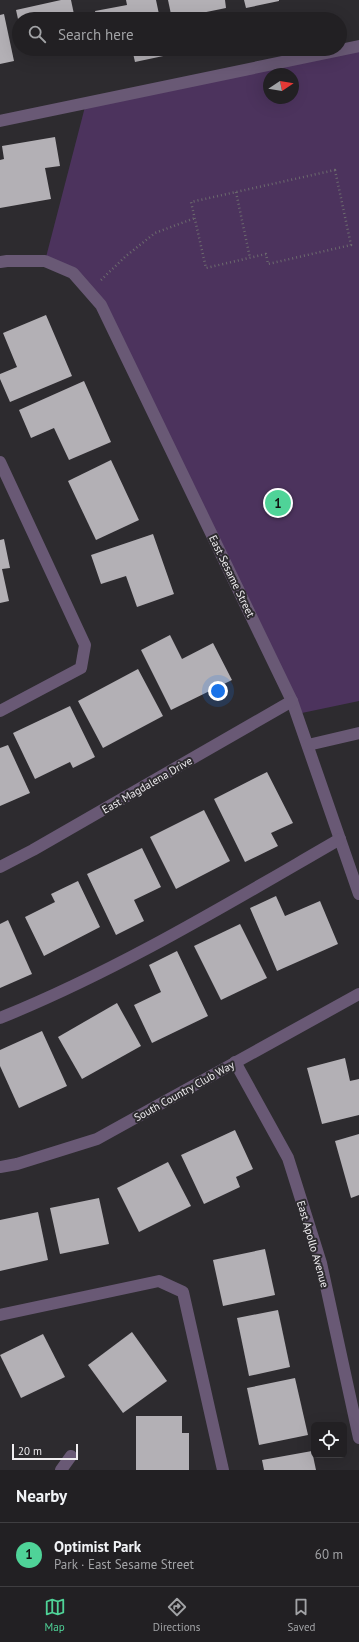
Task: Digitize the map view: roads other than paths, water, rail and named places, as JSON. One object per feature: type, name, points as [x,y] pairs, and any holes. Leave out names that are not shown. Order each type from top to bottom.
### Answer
[{"type":"street","points":[[347,49],[359,46]]},
{"type":"street","points":[[0,121],[311,56]]},
{"type":"street","name":"East Sesame Street","points":[[0,262],[7,260],[45,261],[73,273],[101,305],[292,701],[359,894]]},
{"type":"street","points":[[0,462],[85,645],[80,668],[0,710]]},
{"type":"street","name":"East Magdalena Drive","points":[[0,866],[33,850],[292,701]]},
{"type":"street","points":[[308,745],[359,733]]},
{"type":"street","points":[[0,1018],[47,999],[151,947],[340,839]]},
{"type":"street","name":"South Country Club Way","points":[[0,1168],[97,1139],[359,994]]},
{"type":"street","name":"East Apollo Avenue","points":[[235,1062],[288,1158],[321,1263],[359,1438]]},
{"type":"street","points":[[0,1315],[159,1281],[183,1292],[223,1470]]},
{"type":"street","points":[[61,1470],[71,1456]]},
{"type":"place","name":"Optimist Park","points":[[278,503]]}]
